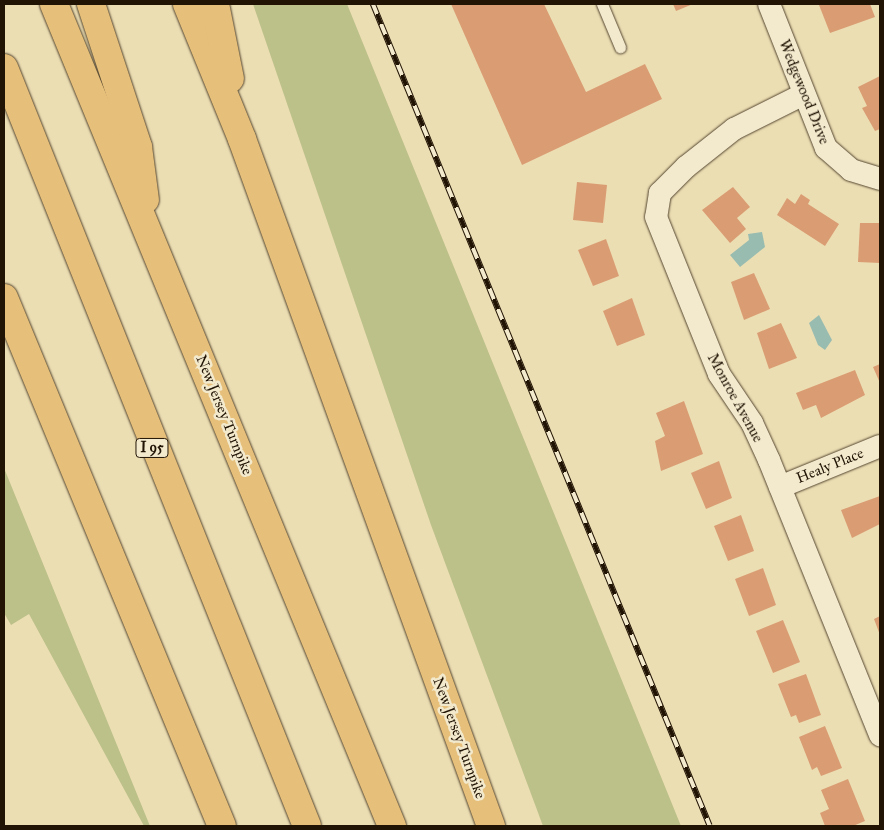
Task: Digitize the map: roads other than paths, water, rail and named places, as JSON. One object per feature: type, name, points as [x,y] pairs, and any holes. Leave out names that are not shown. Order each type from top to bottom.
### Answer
[{"type":"highway","name":"New Jersey Turnpike","points":[[54,4],[392,826]]},
{"type":"highway","points":[[91,4],[138,147],[150,236]]},
{"type":"highway","name":"New Jersey Turnpike","points":[[187,4],[242,140],[491,826]]},
{"type":"highway","points":[[215,4],[242,140]]},
{"type":"highway","name":"I 95","points":[[4,68],[307,826]]},
{"type":"highway","points":[[4,298],[222,826]]},
{"type":"street","name":"Wedgewood Drive","points":[[769,4],[802,95],[832,156],[851,170],[880,179]]},
{"type":"street","name":"Monroe Avenue","points":[[802,95],[750,120],[710,148],[664,186],[656,209],[664,244],[711,357],[752,423],[874,702],[880,735]]},
{"type":"street","name":"Healy Place","points":[[780,487],[880,446]]},
{"type":"lane","points":[[602,4],[620,47]]},
{"type":"water","points":[[762,232],[765,247],[740,267],[730,255],[749,240],[748,234]]},
{"type":"water","points":[[819,315],[832,340],[825,350],[818,345],[809,323]]},
{"type":"railway","points":[[373,4],[710,826]]}]
